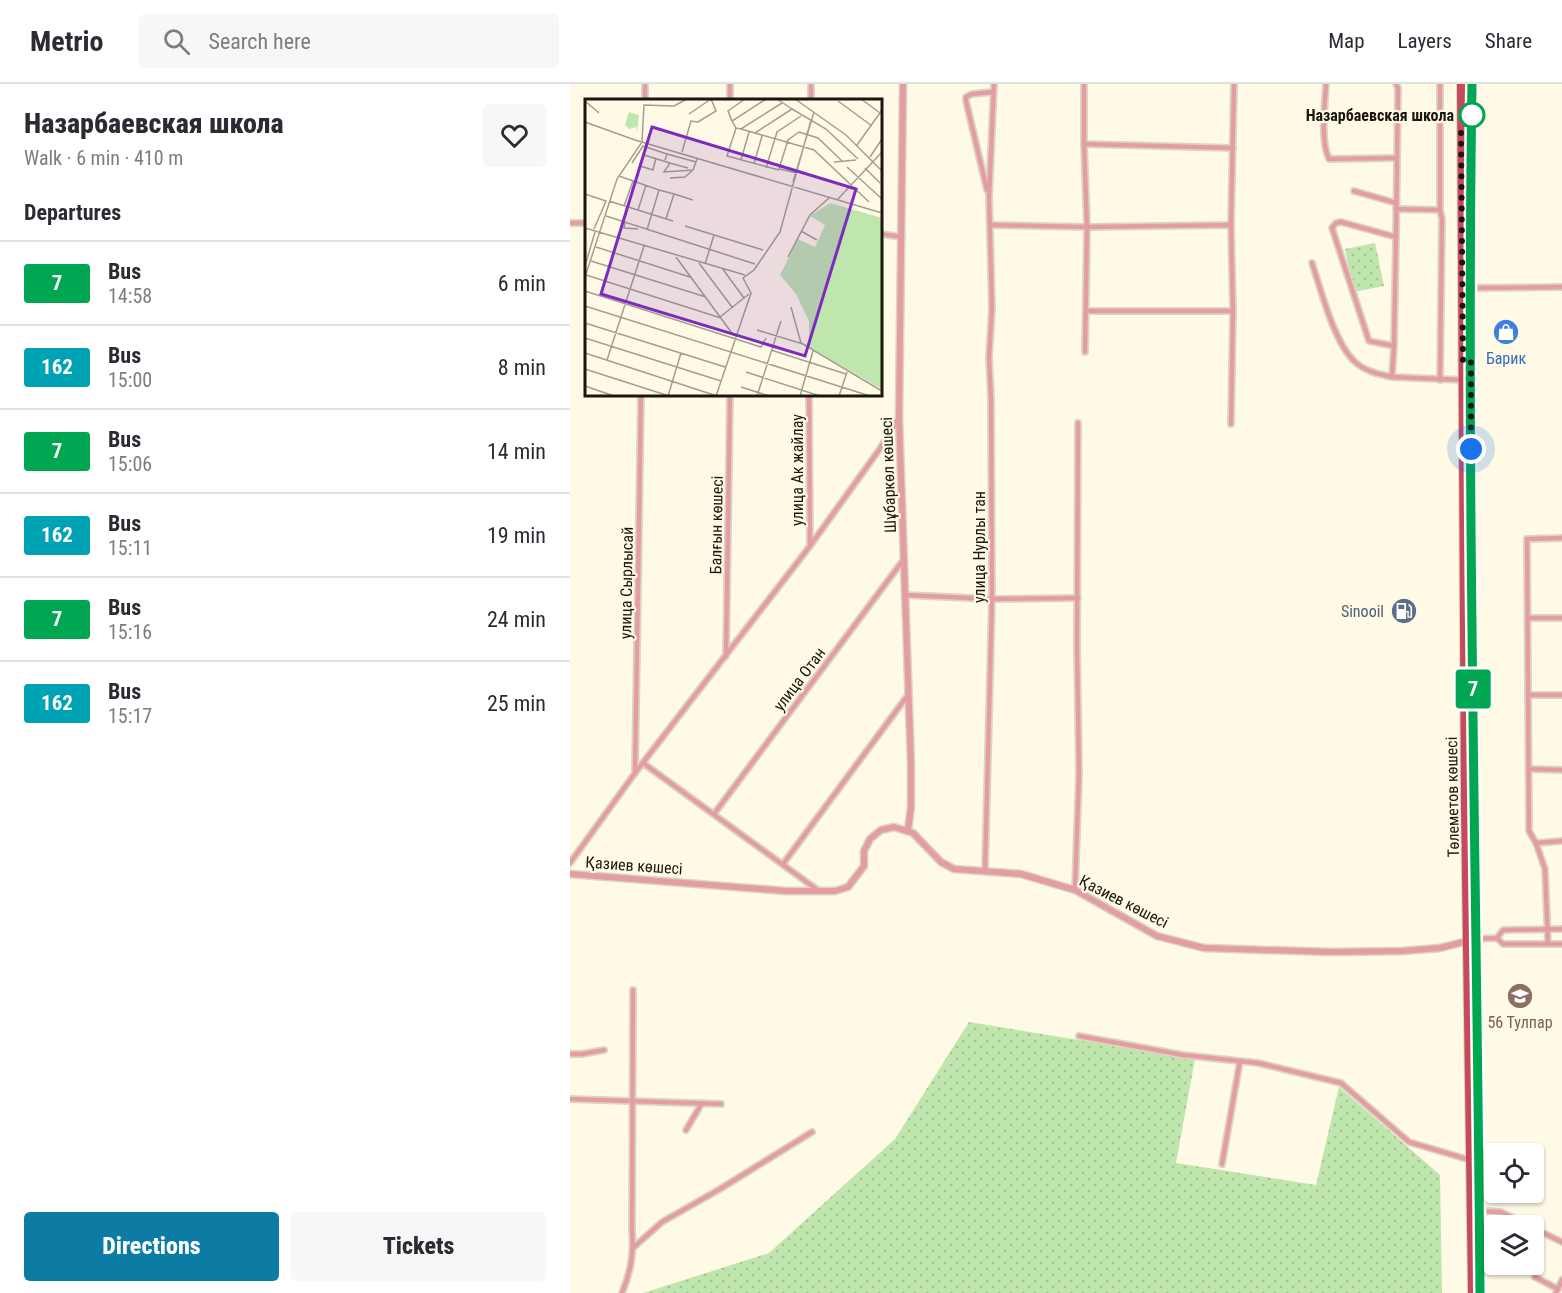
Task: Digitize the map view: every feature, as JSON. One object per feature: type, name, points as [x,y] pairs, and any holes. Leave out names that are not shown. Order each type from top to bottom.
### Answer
[{"type":"main road","name":"Төлеметов көшесі","points":[[1461,84],[1467,362],[1473,1052],[1480,1293]]},
{"type":"main road","name":"Төлеметов көшесі","points":[[1472,84],[1471,288],[1467,362],[1463,380],[1465,809],[1472,939]]},
{"type":"main road","name":"Төлеметов көшесі","points":[[1472,1293],[1470,1160],[1473,1052]]},
{"type":"street","name":"Шұбаркөл көшесі","points":[[903,84],[899,418],[911,791],[908,830]]},
{"type":"street","points":[[989,197],[994,84]]},
{"type":"street","points":[[1084,84],[1087,227],[1085,352]]},
{"type":"street","points":[[1231,424],[1234,84]]},
{"type":"street","points":[[1326,84],[1325,138],[1329,159],[1396,158]]},
{"type":"street","points":[[1392,377],[1396,237],[1398,88],[1396,84]]},
{"type":"street","points":[[1440,84],[1440,210],[1442,219],[1440,381]]},
{"type":"street","points":[[989,197],[966,97],[972,94],[993,92]]},
{"type":"street","points":[[1084,144],[1233,148]]},
{"type":"street","points":[[1354,191],[1396,202]]},
{"type":"street","name":"улица Нурлы тан","points":[[985,870],[992,599],[991,398],[988,376],[992,307],[989,197]]},
{"type":"street","points":[[1396,209],[1440,210]]},
{"type":"street","points":[[1394,346],[1369,341],[1332,228],[1336,223],[1341,222],[1396,237]]},
{"type":"street","points":[[570,223],[585,224]]},
{"type":"street","points":[[990,225],[1087,227],[1231,225]]},
{"type":"street","points":[[882,234],[902,237]]},
{"type":"street","points":[[1312,263],[1341,346],[1354,362],[1370,372],[1392,377],[1440,381],[1463,380]]},
{"type":"street","points":[[1471,288],[1562,287]]},
{"type":"street","points":[[1086,310],[1233,311]]},
{"type":"street","name":"улица Сырлысай","points":[[635,773],[641,396]]},
{"type":"street","name":"Балғын көшесі","points":[[726,656],[730,396]]},
{"type":"street","name":"улица Ак жайлау","points":[[809,396],[810,546]]},
{"type":"street","points":[[570,863],[635,773],[810,546],[879,450],[899,418]]},
{"type":"street","points":[[1075,890],[1079,773],[1078,423]]},
{"type":"street","points":[[1548,944],[1545,869],[1529,831],[1527,538],[1562,538]]},
{"type":"street","name":"улица Отан","points":[[714,814],[904,559]]},
{"type":"street","points":[[905,595],[992,599],[1078,598]]},
{"type":"street","points":[[1527,618],[1562,618]]},
{"type":"street","points":[[783,864],[908,695]]},
{"type":"street","points":[[1528,695],[1562,695]]},
{"type":"street","points":[[643,763],[821,892]]},
{"type":"street","points":[[1529,769],[1562,770]]},
{"type":"street","name":"Қазиев көшесі","points":[[570,874],[821,892],[848,887],[864,866],[864,851],[870,839],[881,830],[894,827],[908,830],[941,862],[954,869],[1021,874],[1075,890],[1157,936],[1204,948],[1331,952],[1402,951],[1440,948],[1472,939]]},
{"type":"street","points":[[1536,843],[1562,841]]},
{"type":"street","points":[[1497,938],[1503,930],[1562,929]]},
{"type":"street","points":[[1472,939],[1497,938],[1503,944],[1562,944]]},
{"type":"street","points":[[622,1293],[629,1276],[634,1247],[632,1230],[633,990]]},
{"type":"street","points":[[1079,1036],[1183,1055],[1258,1063],[1341,1083],[1409,1142],[1470,1160]]},
{"type":"street","points":[[570,1054],[604,1050]]},
{"type":"street","points":[[1222,1164],[1240,1061]]},
{"type":"street","points":[[570,1099],[721,1104]]},
{"type":"street","points":[[686,1130],[702,1103]]},
{"type":"street","points":[[634,1247],[662,1222],[812,1132]]},
{"type":"street","points":[[1479,1211],[1501,1212],[1507,1215]]},
{"type":"street","points":[[1544,1233],[1562,1242]]},
{"type":"street","points":[[1535,1277],[1557,1291],[1562,1280]]},
{"type":"green space","points":[[1375,243],[1384,286],[1354,292],[1345,249]]},
{"type":"green space","points":[[969,1022],[1195,1059],[1176,1163],[1316,1185],[1339,1087],[1440,1175],[1442,1293],[643,1293],[769,1253],[895,1139]]},
{"type":"bus line","name":"7","points":[[1472,84],[1473,740],[1480,1293]]},
{"type":"place","name":"Назарбаевская школа","points":[[1472,115]]},
{"type":"place","name":"Барик","points":[[1506,332]]},
{"type":"place","name":"Sinooil","points":[[1404,611]]},
{"type":"place","name":"56 Тулпар","points":[[1520,996]]},
{"type":"route","points":[[1471,449],[1471,362],[1463,362],[1461,131],[1472,115]]}]
